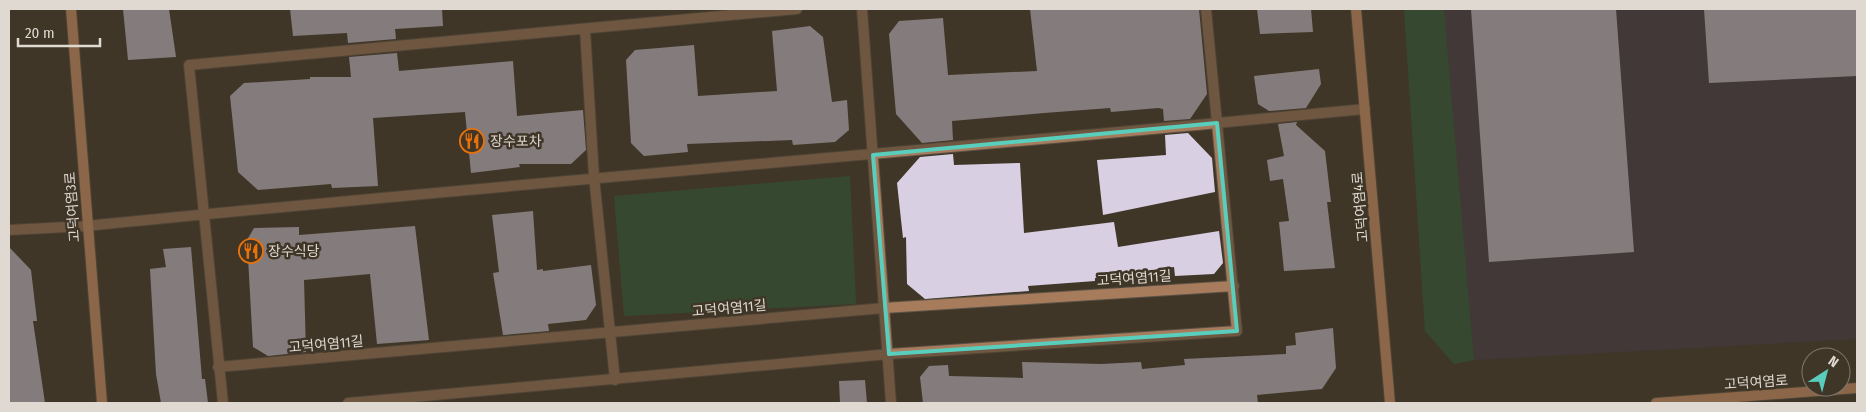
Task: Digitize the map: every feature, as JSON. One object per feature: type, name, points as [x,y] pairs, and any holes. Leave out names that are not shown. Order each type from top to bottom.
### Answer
[{"type":"street","name":"고덕여염3로","points":[[71,9],[102,403]]},
{"type":"street","points":[[223,403],[189,65],[798,9]]},
{"type":"street","points":[[862,9],[892,403]]},
{"type":"street","points":[[348,403],[889,354],[1237,331],[1206,9]]},
{"type":"street","name":"고덕여염4로","points":[[1356,9],[1390,403]]},
{"type":"street","points":[[585,29],[594,177],[615,380]]},
{"type":"street","points":[[9,230],[87,226],[594,177],[873,155],[1365,109]]},
{"type":"street","name":"고덕여염11길","points":[[218,367],[884,308],[1234,286]]},
{"type":"street","name":"고덕여염로","points":[[1656,403],[1857,388]]},
{"type":"highlighted area","points":[[1217,123],[1237,331],[889,354],[873,155]]},
{"type":"shaded area","points":[[1444,9],[1857,9],[1857,339],[1474,360]]},
{"type":"green space","points":[[1404,9],[1444,9],[1474,360],[1454,364],[1425,331]]},
{"type":"green space","points":[[850,176],[856,304],[624,316],[614,196]]},
{"type":"building","points":[[123,9],[169,9],[176,57],[128,60]]},
{"type":"building","points":[[290,9],[442,9],[443,26],[395,29],[396,39],[348,43],[347,33],[293,36]]},
{"type":"building","points":[[1030,9],[1199,9],[1207,94],[1190,119],[1164,121],[1163,109],[1158,108],[1111,112],[1110,108],[952,121],[953,140],[922,143],[896,114],[889,34],[899,21],[943,18],[948,75],[1037,71]]},
{"type":"building","points":[[1257,9],[1311,9],[1313,32],[1260,34]]},
{"type":"building","points":[[1471,9],[1616,9],[1634,252],[1489,262]]},
{"type":"building","points":[[1704,9],[1857,9],[1857,76],[1709,83]]},
{"type":"building","points":[[810,26],[823,37],[832,102],[847,100],[849,130],[835,142],[793,145],[792,140],[687,144],[688,152],[644,156],[631,143],[626,60],[635,50],[694,45],[698,96],[777,91],[772,31]]},
{"type":"building","points":[[397,53],[399,71],[513,61],[517,116],[583,110],[586,150],[571,164],[519,164],[520,167],[471,173],[465,112],[373,118],[378,186],[332,188],[331,184],[258,190],[238,172],[230,96],[244,83],[310,79],[310,77],[351,77],[349,57]]},
{"type":"building","points":[[1319,69],[1321,84],[1306,108],[1269,111],[1258,104],[1254,76]]},
{"type":"building","points":[[1297,122],[1296,125],[1325,151],[1331,202],[1327,202],[1335,268],[1284,271],[1279,222],[1289,221],[1283,179],[1270,181],[1267,160],[1284,156],[1278,124]]},
{"type":"building","points":[[1188,133],[1212,158],[1215,192],[1103,215],[1097,160],[1166,155],[1165,135]]},
{"type":"building","points":[[953,154],[954,165],[1020,163],[1024,233],[1114,222],[1118,247],[1219,231],[1223,263],[1214,274],[1175,276],[1174,267],[1095,278],[1095,281],[1028,286],[1029,291],[925,299],[907,284],[906,237],[903,238],[897,183],[920,157]]},
{"type":"building","points":[[533,211],[537,270],[543,269],[543,271],[591,265],[596,305],[586,320],[548,324],[549,331],[503,335],[493,273],[499,272],[492,215]]},
{"type":"building","points":[[415,226],[429,340],[377,344],[370,274],[304,280],[306,352],[268,356],[253,347],[247,240],[254,228],[299,227],[299,235]]},
{"type":"building","points":[[9,247],[31,270],[37,321],[33,321],[45,403],[9,403]]},
{"type":"building","points":[[191,247],[202,379],[205,379],[208,403],[161,403],[156,374],[150,269],[166,267],[163,249]]},
{"type":"building","points":[[1333,328],[1336,368],[1322,389],[1257,395],[1258,403],[923,403],[920,377],[929,366],[948,365],[949,376],[1023,378],[1022,362],[1101,364],[1141,362],[1142,369],[1185,365],[1184,359],[1286,354],[1286,346],[1296,345],[1295,333]]},
{"type":"building","points":[[865,380],[867,403],[840,403],[839,381]]},
{"type":"place","name":"장수포차","points":[[472,141]]},
{"type":"place","name":"장수식당","points":[[251,251]]}]
